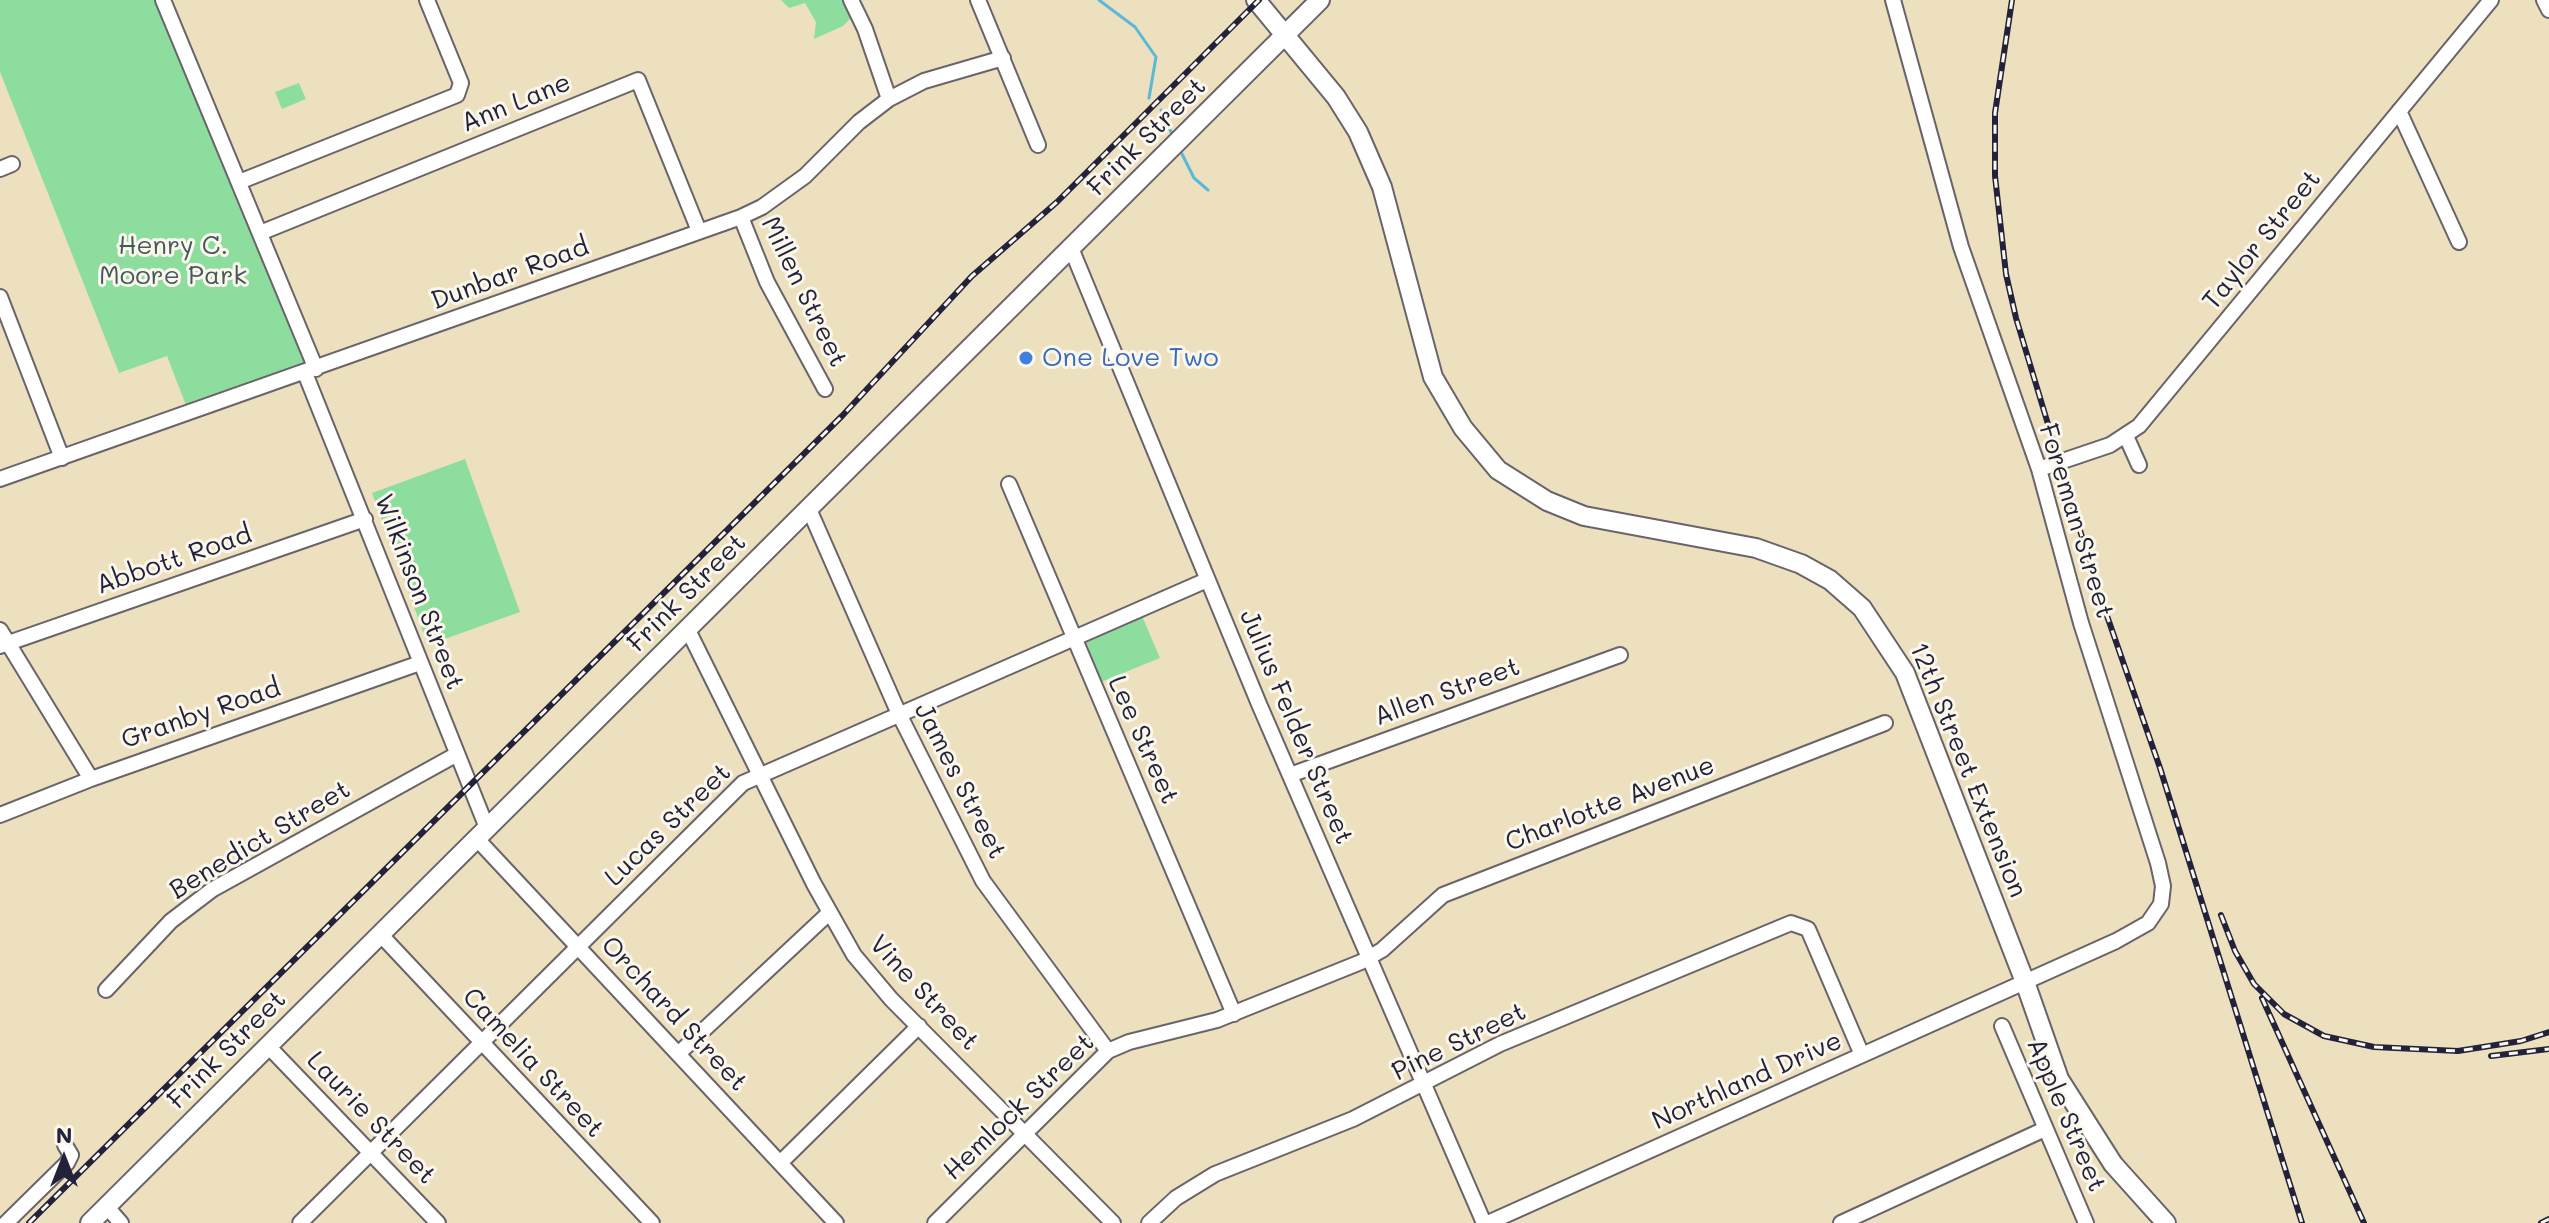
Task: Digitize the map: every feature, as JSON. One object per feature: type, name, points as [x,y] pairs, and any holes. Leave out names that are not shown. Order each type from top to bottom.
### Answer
[{"type":"main road","name":"12th Street Extension","points":[[1256,0],[1336,97],[1358,132],[1382,187],[1433,377],[1479,451],[1520,486],[1584,516],[1756,548],[1801,564],[1830,580],[1862,608],[1905,673],[2025,982],[2059,1079],[2113,1164],[2166,1223]]},
{"type":"main road","name":"Frink Street","points":[[90,1223],[1320,0]]},
{"type":"street","name":"Wilkinson Street","points":[[163,0],[260,233],[365,519],[457,754],[482,834]]},
{"type":"street","points":[[239,182],[457,95],[461,83],[427,0]]},
{"type":"street","points":[[851,0],[865,29],[889,99]]},
{"type":"street","points":[[978,0],[1038,145]]},
{"type":"street","name":"Foreman Street","points":[[1893,0],[1961,247],[2039,469],[2081,623],[2161,876],[2163,895],[2154,917],[2140,929],[2025,982]]},
{"type":"street","name":"Taylor Street","points":[[2039,469],[2093,452],[2126,436],[2145,419],[2491,0]]},
{"type":"street","points":[[2544,0],[2549,10]]},
{"type":"street","name":"Dunbar Road","points":[[0,479],[741,217],[805,176],[859,122],[889,99],[924,81],[1003,58]]},
{"type":"street","name":"Ann Lane","points":[[260,233],[638,80],[699,231]]},
{"type":"street","points":[[2399,111],[2459,242]]},
{"type":"street","name":"Millen Street","points":[[741,217],[767,282],[825,389]]},
{"type":"street","name":"Julius Felder Street","points":[[1071,248],[1207,580],[1486,1223]]},
{"type":"street","points":[[1,300],[62,458]]},
{"type":"street","points":[[2126,436],[2139,465]]},
{"type":"street","name":"Lee Street","points":[[1009,484],[1073,641],[1234,1014]]},
{"type":"street","name":"James Street","points":[[809,509],[899,714],[983,881],[1108,1051]]},
{"type":"street","name":"Abbott Road","points":[[2,640],[365,519]]},
{"type":"street","name":"Lucas Street","points":[[300,1223],[735,790],[761,774],[1073,641],[1207,580]]},
{"type":"street","name":"Vine Street","points":[[688,630],[829,913],[872,978],[1113,1223]]},
{"type":"street","points":[[2,640],[91,779]]},
{"type":"street","name":"Allen Street","points":[[1290,775],[1620,655]]},
{"type":"street","name":"Granby Road","points":[[0,815],[91,779],[420,663]]},
{"type":"street","name":"Charlotte Avenue","points":[[1370,958],[1443,895],[1885,723]]},
{"type":"street","name":"Benedict Street","points":[[106,990],[171,921],[213,889],[457,754]]},
{"type":"street","name":"Orchard Street","points":[[482,834],[577,946],[836,1223]]},
{"type":"street","points":[[678,1054],[829,913]]},
{"type":"street","name":"Pine Street","points":[[1149,1223],[1176,1198],[1215,1174],[1353,1119],[1500,1044],[1782,925],[1800,924],[1808,929],[1862,1055]]},
{"type":"street","name":"Camelia Street","points":[[380,934],[652,1223]]},
{"type":"street","name":"Hemlock Street","points":[[935,1223],[1108,1051],[1129,1042],[1174,1033],[1234,1014],[1370,958]]},
{"type":"street","name":"Northland Drive","points":[[1486,1223],[2025,982]]},
{"type":"street","points":[[780,1163],[919,1026]]},
{"type":"street","name":"Apple Street","points":[[2002,1026],[2086,1223]]},
{"type":"street","name":"Laurie Street","points":[[268,1046],[438,1223]]},
{"type":"street","points":[[1841,1223],[2045,1129]]},
{"type":"street","points":[[6,1223],[67,1163],[71,1155],[65,1145]]},
{"type":"street","points":[[107,1207],[121,1223]]},
{"type":"green space","name":"Henry C. Moore Park","points":[[0,0],[163,0],[316,369],[189,413],[167,356],[119,373],[0,72]]},
{"type":"green space","points":[[781,0],[843,0],[851,18],[843,26],[814,39],[816,22],[805,3],[789,8]]},
{"type":"green space","points":[[299,83],[306,99],[282,109],[275,92]]},
{"type":"green space","points":[[465,459],[520,612],[428,645],[372,493]]},
{"type":"green space","points":[[1142,616],[1160,658],[1096,684],[1079,643]]},
{"type":"waterway","points":[[1099,0],[1135,27],[1156,57],[1149,98]]},
{"type":"waterway","points":[[1161,110],[1173,136]]},
{"type":"waterway","points":[[1180,150],[1194,178],[1208,190]]},
{"type":"railway","points":[[29,1223],[842,416],[972,276],[1057,202],[1259,0]]},
{"type":"railway","points":[[2012,0],[1995,113],[1995,176],[2006,274],[2016,318],[2098,590],[2160,768],[2302,1223]]},
{"type":"railway","points":[[2221,915],[2235,951],[2254,984],[2284,1014],[2324,1036],[2374,1047],[2458,1051],[2521,1041],[2549,1032]]},
{"type":"railway","points":[[2262,998],[2364,1223]]},
{"type":"railway","points":[[2491,1056],[2549,1049]]},
{"type":"railway","points":[[2541,1223],[2549,1219]]},
{"type":"place","name":"One Love Two","points":[[1026,358]]}]
